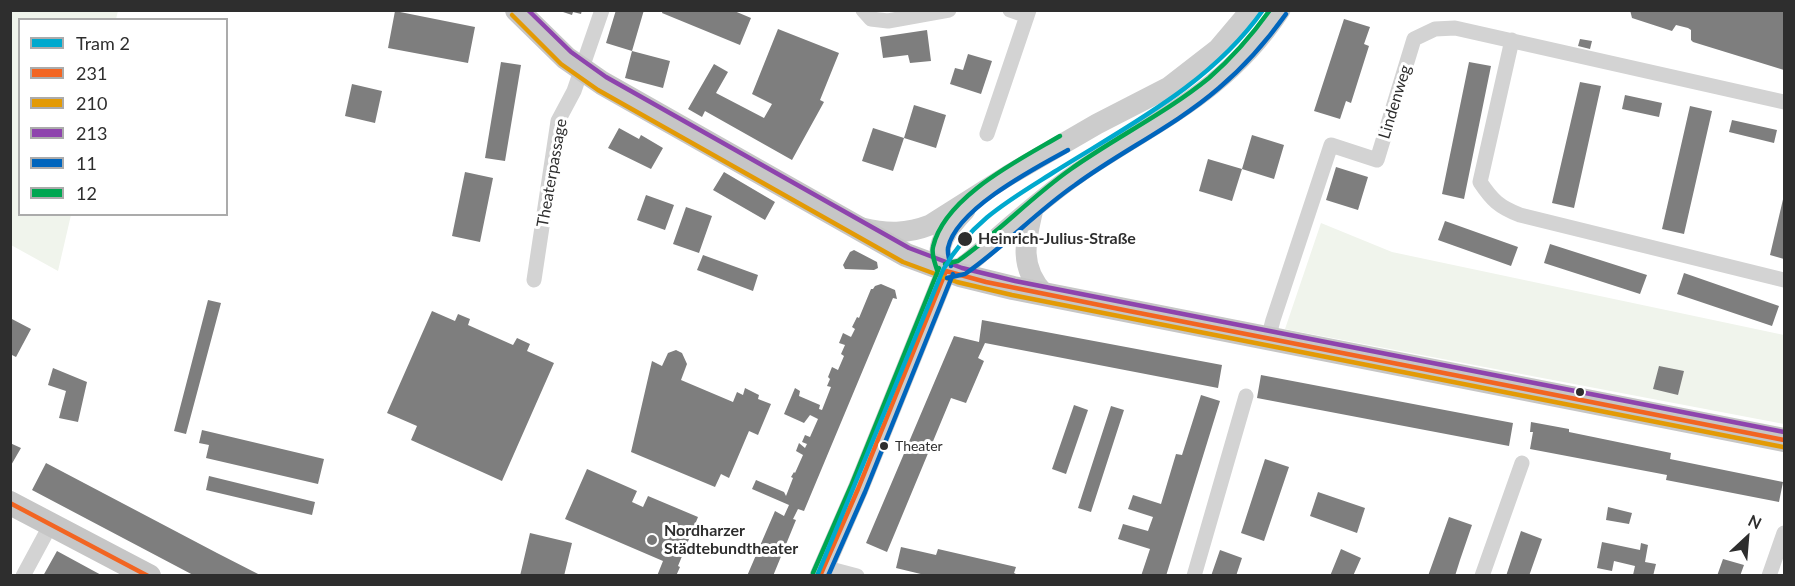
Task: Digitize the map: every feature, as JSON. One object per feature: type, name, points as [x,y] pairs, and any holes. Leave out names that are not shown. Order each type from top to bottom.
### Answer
[{"type":"main road","points":[[518,10],[548,42],[582,70],[623,96],[906,255],[946,271],[1044,294],[1785,440]]},
{"type":"main road","points":[[10,503],[149,576]]},
{"type":"street","name":"Theaterpassage","points":[[534,280],[558,121],[574,91],[602,10]]},
{"type":"street","points":[[863,10],[871,19],[888,21],[948,10]]},
{"type":"street","points":[[987,134],[1028,13],[1010,10]]},
{"type":"street","points":[[853,226],[897,233],[930,225],[1097,124],[1169,87],[1218,49],[1251,10]]},
{"type":"street","points":[[946,271],[968,264],[1085,169],[1204,92],[1253,47],[1280,10]]},
{"type":"street","name":"Lindenweg","points":[[1268,339],[1331,146],[1377,160],[1414,39],[1435,29],[1455,28],[1785,102]]},
{"type":"street","points":[[1512,40],[1480,182],[1491,198],[1505,210],[1520,215],[1785,280]]},
{"type":"street","points":[[946,271],[940,261],[941,244],[956,220],[986,190]]},
{"type":"street","points":[[1033,209],[1026,242],[1026,267],[1033,282],[1044,294]]},
{"type":"street","points":[[857,576],[822,572],[946,271]]},
{"type":"street","points":[[1194,576],[1246,396]]},
{"type":"street","points":[[1482,576],[1521,463]]},
{"type":"street","points":[[23,576],[51,524]]},
{"type":"street","points":[[1769,576],[1785,533]]},
{"type":"shaded area","points":[[10,11],[118,11],[116,18],[18,18],[18,216],[71,216],[58,271],[11,245]]},
{"type":"shaded area","points":[[1321,223],[1392,252],[1784,335],[1784,424],[1285,329]]},
{"type":"building","points":[[582,10],[581,14],[573,12],[572,15],[560,11]]},
{"type":"building","points":[[616,10],[644,10],[632,51],[606,43]]},
{"type":"building","points":[[663,10],[732,10],[751,18],[740,45],[662,13]]},
{"type":"building","points":[[1630,10],[1784,10],[1784,70],[1693,42],[1691,30],[1688,28],[1676,25],[1672,31],[1632,18]]},
{"type":"building","points":[[395,11],[475,27],[468,63],[388,48]]},
{"type":"building","points":[[1344,19],[1370,27],[1364,44],[1369,46],[1351,103],[1346,101],[1340,119],[1314,111]]},
{"type":"building","points":[[778,29],[839,53],[820,100],[824,102],[792,160],[705,111],[702,117],[688,109],[714,64],[728,72],[716,93],[764,118],[772,104],[752,94]]},
{"type":"building","points":[[927,30],[931,61],[910,63],[908,55],[883,58],[880,37]]},
{"type":"building","points":[[1580,39],[1592,41],[1590,49],[1578,46]]},
{"type":"building","points":[[632,51],[670,61],[663,88],[625,78]]},
{"type":"building","points":[[968,54],[992,61],[981,94],[950,84],[955,68],[963,70]]},
{"type":"building","points":[[501,62],[521,65],[505,161],[485,158]]},
{"type":"building","points":[[1469,62],[1491,66],[1464,199],[1442,194]]},
{"type":"building","points":[[1580,82],[1601,86],[1574,208],[1552,203]]},
{"type":"building","points":[[352,84],[382,91],[375,123],[345,116]]},
{"type":"building","points":[[1625,95],[1662,103],[1659,117],[1622,109]]},
{"type":"building","points":[[914,105],[946,115],[936,148],[904,138]]},
{"type":"building","points":[[1690,106],[1712,111],[1684,234],[1662,229]]},
{"type":"building","points":[[1732,120],[1777,130],[1774,143],[1729,132]]},
{"type":"building","points":[[619,128],[639,139],[641,135],[663,148],[651,169],[608,148]]},
{"type":"building","points":[[873,128],[904,138],[893,171],[862,161]]},
{"type":"building","points":[[1252,135],[1284,145],[1274,179],[1242,169]]},
{"type":"building","points":[[1208,159],[1242,169],[1232,201],[1199,191]]},
{"type":"building","points":[[1336,167],[1368,177],[1358,210],[1326,200]]},
{"type":"building","points":[[465,172],[493,178],[480,242],[452,236]]},
{"type":"building","points":[[724,172],[775,202],[765,220],[713,190]]},
{"type":"building","points":[[646,195],[674,205],[665,230],[637,220]]},
{"type":"building","points":[[1784,195],[1784,259],[1770,255]]},
{"type":"building","points":[[686,207],[712,216],[699,253],[673,244]]},
{"type":"building","points":[[1445,221],[1518,247],[1511,266],[1438,240]]},
{"type":"building","points":[[1550,244],[1647,275],[1640,294],[1544,263]]},
{"type":"building","points":[[854,250],[877,262],[878,268],[874,270],[845,269],[843,265],[850,252]]},
{"type":"building","points":[[703,255],[758,275],[753,291],[697,270]]},
{"type":"building","points":[[1684,273],[1779,306],[1772,326],[1677,294]]},
{"type":"building","points":[[881,284],[895,290],[897,299],[893,298],[804,511],[798,509],[793,519],[796,520],[773,576],[747,576],[775,511],[784,516],[789,505],[752,489],[756,480],[784,492],[786,496],[793,478],[791,477],[803,455],[796,451],[799,443],[805,448],[807,444],[802,442],[805,435],[810,437],[818,419],[810,415],[804,423],[784,414],[795,388],[800,391],[799,396],[820,405],[819,409],[822,410],[831,387],[827,386],[832,367],[838,370],[844,356],[841,354],[845,345],[839,343],[843,333],[851,337],[855,329],[852,327],[857,317],[859,318],[871,289]]},
{"type":"building","points":[[208,300],[221,303],[186,434],[174,431]]},
{"type":"building","points":[[432,311],[455,321],[458,314],[470,319],[468,325],[513,345],[517,338],[530,344],[527,351],[554,363],[502,481],[411,440],[417,426],[387,413]]},
{"type":"building","points":[[10,318],[31,329],[16,357],[10,354]]},
{"type":"building","points":[[982,320],[1222,365],[1218,388],[985,343],[978,358],[984,361],[966,403],[951,398],[887,552],[866,543],[954,336],[979,342]]},
{"type":"building","name":"Nordharzer Städtebundtheater","points":[[676,350],[682,353],[687,364],[681,380],[733,402],[737,392],[743,395],[745,388],[759,395],[758,399],[771,404],[758,435],[749,431],[729,478],[721,474],[715,487],[631,452],[652,361],[662,366],[668,353]]},
{"type":"building","points":[[1659,366],[1684,371],[1678,395],[1653,389]]},
{"type":"building","points":[[53,368],[87,382],[78,422],[59,418],[66,391],[48,385]]},
{"type":"building","points":[[1261,375],[1513,423],[1509,446],[1257,398]]},
{"type":"building","points":[[1201,395],[1220,401],[1166,576],[1141,576],[1150,549],[1118,539],[1123,524],[1148,531],[1153,517],[1128,509],[1133,495],[1161,504],[1176,454],[1182,455]]},
{"type":"building","points":[[1074,405],[1088,410],[1066,474],[1052,469]]},
{"type":"building","points":[[1111,406],[1124,410],[1091,512],[1078,508]]},
{"type":"building","points":[[1531,422],[1671,453],[1670,459],[1783,482],[1779,502],[1666,480],[1667,475],[1530,449],[1533,432],[1530,432]]},
{"type":"building","points":[[202,430],[324,459],[318,484],[206,458],[209,445],[199,443]]},
{"type":"building","points":[[10,443],[21,448],[10,467]]},
{"type":"building","points":[[1265,459],[1289,467],[1264,541],[1241,533]]},
{"type":"building","points":[[46,463],[262,576],[195,576],[32,490]]},
{"type":"building","name":"Nordharzer Städtebundtheater","points":[[587,469],[637,491],[632,502],[643,507],[648,496],[698,517],[676,576],[657,576],[663,561],[565,519]]},
{"type":"building","points":[[209,476],[315,502],[312,515],[206,490]]},
{"type":"building","points":[[1318,492],[1365,508],[1357,533],[1310,516]]},
{"type":"building","points":[[1608,507],[1632,513],[1629,524],[1606,520]]},
{"type":"building","points":[[1449,517],[1472,525],[1455,576],[1428,576]]},
{"type":"building","points":[[1521,531],[1542,539],[1529,576],[1506,576]]},
{"type":"building","points":[[530,533],[572,543],[564,576],[520,576]]},
{"type":"building","points":[[1602,542],[1640,550],[1641,543],[1648,545],[1645,562],[1656,564],[1653,576],[1633,575],[1635,566],[1614,561],[1612,571],[1597,568]]},
{"type":"building","points":[[901,547],[936,555],[938,549],[1016,567],[1014,573],[1020,576],[929,576],[896,568]]},
{"type":"building","points":[[1341,549],[1361,558],[1353,576],[1330,576]]},
{"type":"building","points":[[1220,550],[1242,558],[1236,576],[1211,576]]},
{"type":"building","points":[[57,551],[103,576],[43,576]]},
{"type":"building","points":[[1723,559],[1744,565],[1740,576],[1717,576]]},
{"type":"tram line","name":"2","points":[[817,576],[943,270],[954,253],[978,225],[1006,203],[1139,120],[1194,81],[1219,60],[1263,10]]},
{"type":"transit line","name":"213","points":[[528,10],[571,52],[606,77],[909,248],[962,268],[1015,281],[1784,432]]},
{"type":"transit line","name":"12","points":[[945,264],[958,261],[973,250],[1071,169],[1193,91],[1226,62],[1270,10]]},
{"type":"transit line","name":"11","points":[[947,278],[965,274],[1075,185],[1202,102],[1229,80],[1263,44],[1286,14]]},
{"type":"transit line","name":"210","points":[[512,15],[561,64],[598,90],[903,262],[957,282],[1012,295],[1783,447]]},
{"type":"transit line","name":"12","points":[[937,270],[933,247],[940,229],[952,212],[985,182],[1060,136]]},
{"type":"transit line","name":"11","points":[[951,266],[948,248],[954,233],[965,219],[999,191],[1068,150]]},
{"type":"transit line","name":"12","points":[[813,573],[851,486],[939,268]]},
{"type":"transit line","name":"231","points":[[946,271],[986,282],[1129,311],[1784,440]]},
{"type":"transit line","name":"231","points":[[820,576],[858,489],[946,271]]},
{"type":"transit line","name":"11","points":[[828,576],[865,492],[953,274]]},
{"type":"transit line","name":"231","points":[[10,503],[148,576]]},
{"type":"place","name":"Heinrich-Julius-Straße","points":[[965,239]]},
{"type":"place","name":"Theater","points":[[884,446]]},
{"type":"place","name":"Nordharzer Städtebundtheater","points":[[652,540]]}]
